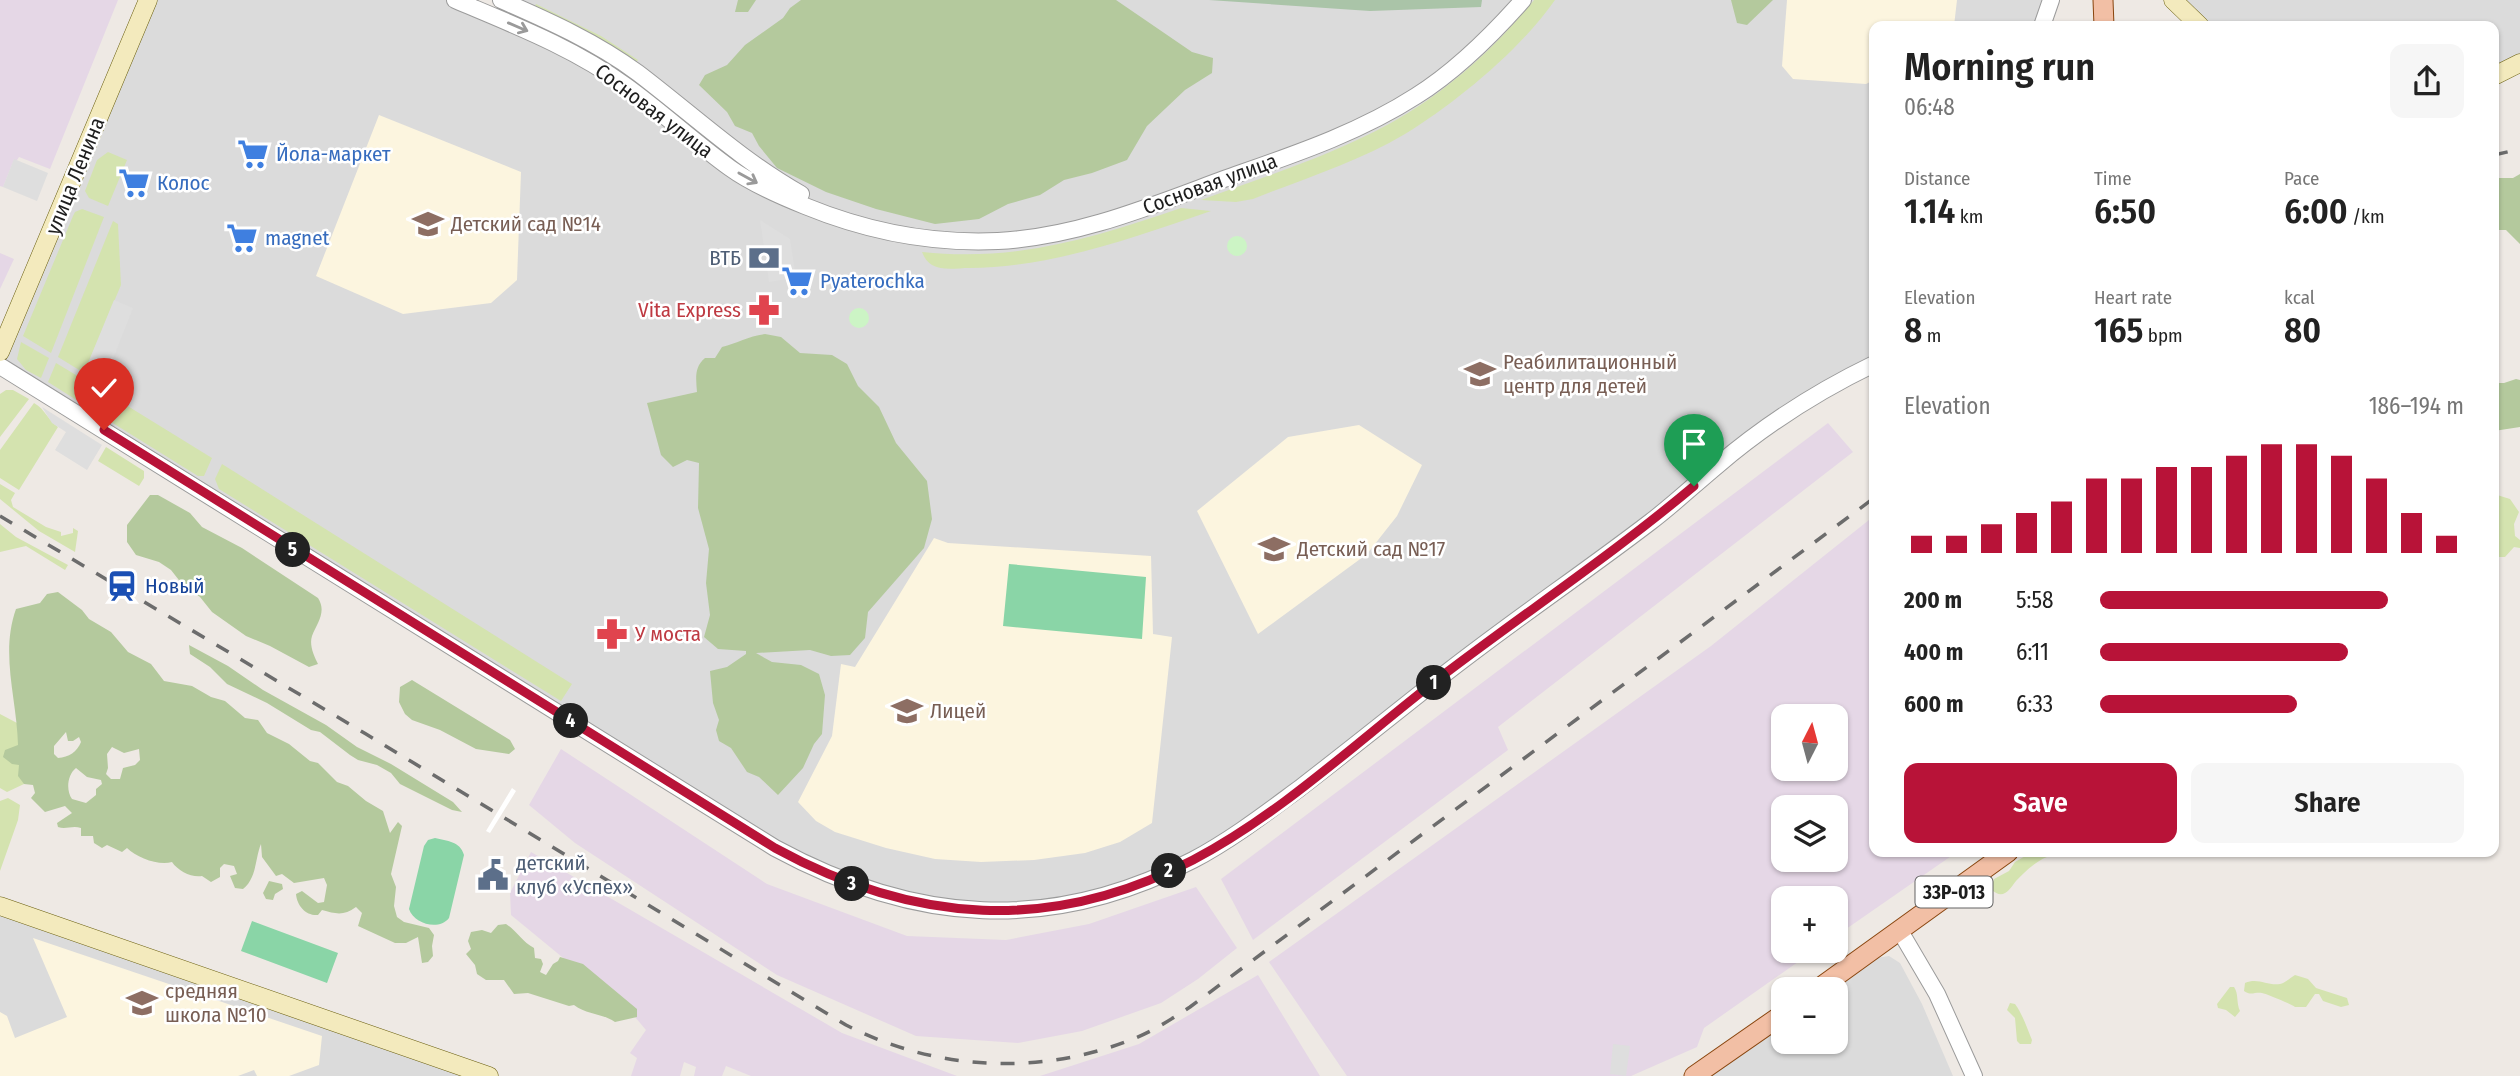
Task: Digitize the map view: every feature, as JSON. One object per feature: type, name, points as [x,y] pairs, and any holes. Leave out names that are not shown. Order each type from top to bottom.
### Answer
[{"type":"main road","name":"улица Ленина","points":[[0,352],[148,0]]},
{"type":"main road","points":[[2103,0],[2104,21]]},
{"type":"main road","points":[[2173,0],[2195,21]]},
{"type":"main road","points":[[2499,74],[2520,63]]},
{"type":"main road","name":"33Р-013","points":[[1835,977],[2001,857]]},
{"type":"main road","points":[[0,906],[489,1076]]},
{"type":"main road","points":[[1695,1076],[1771,1022]]},
{"type":"street","name":"Сосновая улица","points":[[455,0],[537,35],[600,68],[627,86],[732,169],[806,206],[852,223],[930,239],[972,241],[1051,234],[1115,218],[1292,155],[1381,117],[1440,79],[1482,43],[1523,0]]},
{"type":"street","name":"Сосновая улица","points":[[502,0],[547,20],[608,53],[762,170],[852,223]]},
{"type":"street","points":[[2044,21],[2051,0]]},
{"type":"street","points":[[0,366],[775,848],[822,872],[879,894],[974,912],[1039,907],[1113,894],[1168,872],[1220,844],[1269,811],[1436,681],[1624,542],[1750,439],[1801,403],[1869,367]]},
{"type":"street","points":[[1900,931],[1937,994],[1974,1076]]},
{"type":"shaded area","points":[[0,0],[118,0],[50,169],[19,157],[14,160],[3,187],[0,186]]},
{"type":"shaded area","points":[[148,0],[455,0],[557,45],[732,169],[846,220],[784,185],[637,73],[501,0],[2051,0],[2044,21],[1869,21],[1869,367],[1801,403],[1306,783],[1145,882],[974,912],[822,872],[0,366]]},
{"type":"shaded area","points":[[1787,0],[1957,0],[1955,21],[1869,21],[1869,82],[1866,84],[1793,79],[1782,66]]},
{"type":"shaded area","points":[[2173,0],[2520,0],[2520,63],[2499,74],[2499,21],[2195,21]]},
{"type":"shaded area","name":"Детский сад №14","points":[[379,115],[521,172],[517,280],[491,303],[403,314],[316,276]]},
{"type":"shaded area","points":[[14,159],[48,173],[37,201],[3,187]]},
{"type":"shaded area","points":[[760,220],[790,239],[796,278],[769,282]]},
{"type":"shaded area","points":[[0,253],[14,259],[0,289]]},
{"type":"shaded area","points":[[114,300],[133,308],[103,384],[84,373]]},
{"type":"shaded area","points":[[42,407],[102,445],[87,470],[55,450],[66,432],[52,423]]},
{"type":"shaded area","points":[[1828,423],[1853,452],[1498,727],[1508,750],[1253,940],[1221,879]]},
{"type":"shaded area","points":[[1359,425],[1422,465],[1397,516],[1367,554],[1258,634],[1197,511],[1288,437]]},
{"type":"shaded area","points":[[1869,520],[1869,857],[1950,857],[1848,928],[1848,886],[1771,886],[1771,963],[1796,963],[1777,977],[1771,977],[1771,981],[1704,1028],[1697,1047],[1631,1076],[1347,1076],[1269,962],[1711,646]]},
{"type":"shaded area","points":[[934,538],[948,543],[1151,556],[1153,634],[1172,637],[1152,823],[1120,842],[1085,853],[1034,860],[981,862],[935,859],[886,848],[835,832],[816,821],[798,802],[832,736],[841,664],[855,667]]},
{"type":"shaded area","points":[[561,749],[767,884],[907,936],[1006,940],[1089,924],[1196,887],[1237,948],[1198,979],[1161,1003],[1082,1031],[1018,1043],[916,1036],[777,975],[575,843],[529,805]]},
{"type":"shaded area","points":[[531,852],[842,1033],[957,1076],[751,1076],[726,1066],[722,1076],[694,1076],[696,1067],[684,1062],[680,1076],[631,1076],[637,1058],[630,1053],[646,1030],[635,1017],[511,915],[510,893]]},
{"type":"shaded area","points":[[0,906],[489,1076],[0,1076]]},
{"type":"shaded area","name":"средняя школа №10","points":[[33,938],[322,1036],[319,1065],[289,1076],[257,1076],[254,1070],[238,1076],[0,1076],[0,1012],[7,1016],[15,1038],[67,1017]]},
{"type":"shaded area","points":[[1889,956],[1900,963],[1922,1004],[1953,1076],[1707,1076],[1771,1031],[1771,1054],[1848,1054],[1848,978],[1876,958]]},
{"type":"shaded area","points":[[1258,975],[1320,1076],[1040,1076],[1139,1044]]},
{"type":"shaded area","points":[[1613,1044],[1630,1046],[1626,1076],[1610,1074]]},
{"type":"green space","points":[[738,0],[756,0],[748,12],[735,12]]},
{"type":"green space","points":[[801,0],[1116,0],[1192,52],[1213,58],[1212,73],[1185,90],[1147,126],[1127,160],[1064,180],[1040,195],[1008,204],[979,219],[935,224],[876,209],[826,192],[777,168],[752,133],[735,126],[727,112],[699,85],[705,75],[727,65],[745,45],[783,18],[790,8]]},
{"type":"green space","points":[[1209,0],[1482,0],[1481,7],[1370,11]]},
{"type":"green space","points":[[1534,0],[1555,0],[1541,19],[1486,74],[1445,107],[1405,134],[1349,162],[1253,199],[1236,202],[1201,200],[1320,156],[1367,136],[1410,112],[1468,69]]},
{"type":"green space","points":[[1731,0],[1773,0],[1747,25],[1737,23]]},
{"type":"green space","points":[[536,4],[601,36],[638,60],[635,64],[534,8]]},
{"type":"green space","points":[[637,80],[738,160],[735,164],[633,84]]},
{"type":"green space","points":[[108,152],[127,160],[108,206],[89,198],[85,191],[97,160]]},
{"type":"green space","points":[[2520,174],[2520,244],[2506,230],[2499,230],[2499,178],[2513,178]]},
{"type":"green space","points":[[1181,208],[1211,211],[1092,249],[1032,262],[945,269],[930,264],[922,252],[990,254],[1054,245],[1117,229]]},
{"type":"green space","points":[[82,209],[104,217],[51,353],[23,336],[73,216]]},
{"type":"green space","points":[[113,221],[118,224],[121,285],[84,373],[58,357]]},
{"type":"green space","points":[[1237,236],[1244,239],[1247,246],[1244,253],[1237,256],[1230,253],[1227,246],[1230,239]]},
{"type":"green space","points":[[859,308],[866,311],[869,318],[866,325],[859,328],[852,325],[849,318],[852,311]]},
{"type":"green space","points":[[765,334],[781,337],[800,353],[832,355],[847,364],[858,386],[879,407],[896,443],[927,481],[932,519],[924,548],[868,612],[865,638],[850,655],[831,656],[810,650],[756,653],[772,662],[801,665],[819,674],[825,695],[822,734],[814,744],[803,768],[778,795],[759,777],[747,772],[731,748],[719,741],[716,730],[719,720],[713,703],[710,671],[727,667],[746,654],[746,651],[718,649],[704,637],[710,615],[706,583],[709,549],[698,508],[699,463],[687,460],[673,467],[661,455],[647,403],[697,392],[697,369],[705,358],[715,358],[722,347]]},
{"type":"green space","points":[[21,342],[49,358],[41,378],[26,370],[17,359]]},
{"type":"green space","points":[[56,363],[91,384],[82,401],[48,382]]},
{"type":"green space","points":[[2520,380],[2520,427],[2499,430],[2499,383]]},
{"type":"green space","points":[[100,389],[212,458],[204,476],[198,476],[95,412],[92,405]]},
{"type":"green space","points":[[13,390],[29,399],[0,437],[0,394]]},
{"type":"green space","points":[[34,403],[58,427],[19,490],[0,478],[0,450]]},
{"type":"green space","points":[[106,447],[144,471],[144,478],[139,486],[98,461]]},
{"type":"green space","points":[[222,464],[572,684],[561,701],[219,489],[215,479]]},
{"type":"green space","points":[[0,484],[15,493],[11,500],[13,507],[46,527],[61,532],[61,536],[73,533],[73,528],[78,531],[75,552],[39,531],[0,499]]},
{"type":"green space","points":[[150,495],[158,495],[190,513],[202,527],[242,548],[318,598],[322,608],[311,643],[318,664],[309,667],[246,636],[212,612],[171,570],[159,562],[136,555],[127,542],[127,525]]},
{"type":"green space","points":[[2499,496],[2510,499],[2519,512],[2514,524],[2520,548],[2514,547],[2505,557],[2499,557]]},
{"type":"green space","points":[[0,524],[16,537],[68,565],[65,570],[26,546],[0,552]]},
{"type":"green space","points":[[1009,564],[1146,577],[1142,639],[1003,626]]},
{"type":"green space","points":[[58,592],[82,610],[89,619],[111,632],[128,652],[151,664],[164,681],[192,686],[211,697],[225,701],[245,718],[258,720],[267,733],[289,744],[310,761],[318,763],[337,782],[348,786],[383,811],[390,833],[398,822],[402,826],[391,874],[396,887],[394,906],[397,917],[404,922],[429,928],[434,935],[433,956],[428,962],[422,963],[418,937],[406,943],[395,943],[358,926],[362,913],[356,907],[340,913],[322,910],[318,915],[314,915],[306,912],[300,906],[296,894],[302,891],[318,903],[324,902],[327,885],[324,878],[294,883],[282,874],[276,876],[262,857],[261,844],[251,879],[243,889],[235,888],[230,876],[237,874],[234,866],[224,864],[220,868],[220,877],[211,882],[202,876],[186,873],[172,862],[148,860],[127,848],[122,852],[107,845],[102,848],[94,843],[93,836],[81,836],[81,828],[58,827],[57,823],[72,813],[65,806],[45,812],[31,798],[35,793],[33,785],[24,784],[18,776],[19,765],[12,764],[3,757],[5,750],[18,745],[9,660],[11,626],[16,609],[40,603],[47,594]],"holes":[[[66,732],[68,741],[79,737],[81,742],[72,753],[58,758],[54,754],[54,746]],[[112,747],[124,753],[139,749],[140,760],[135,765],[123,768],[120,779],[111,779],[106,774],[107,754]],[[76,768],[87,777],[101,780],[102,784],[96,789],[96,795],[86,803],[72,799],[68,783]]]},
{"type":"green space","points":[[189,645],[326,725],[357,747],[391,764],[453,802],[462,812],[452,810],[400,784],[391,773],[377,765],[358,760],[320,732],[311,730],[267,703],[227,684],[210,667],[190,654]]},
{"type":"green space","points":[[412,680],[510,740],[515,749],[509,754],[476,749],[440,730],[412,720],[405,714],[399,702],[400,687]]},
{"type":"green space","points":[[0,714],[17,723],[24,784],[7,792],[0,788]]},
{"type":"green space","points":[[8,798],[20,805],[18,820],[0,871],[0,801]]},
{"type":"green space","points":[[435,838],[456,844],[464,855],[449,918],[433,925],[416,919],[409,909],[424,846],[428,840]]},
{"type":"green space","points":[[2024,857],[2048,857],[2022,874],[2005,893],[1999,894],[1991,889],[1994,879],[2009,871],[2015,862]]},
{"type":"green space","points":[[269,881],[282,884],[283,889],[275,894],[273,900],[266,899],[263,893]]},
{"type":"green space","points":[[252,921],[338,953],[327,983],[241,951]]},
{"type":"green space","points":[[506,924],[534,948],[535,958],[541,959],[543,964],[540,972],[546,975],[560,957],[583,964],[637,1009],[637,1017],[615,1022],[574,1005],[569,1006],[528,993],[514,994],[504,980],[486,980],[477,974],[475,965],[466,954],[471,949],[468,941],[471,932],[482,930],[491,933],[498,925]]},
{"type":"green space","points":[[2295,975],[2308,979],[2316,988],[2347,998],[2349,1005],[2341,1007],[2323,1001],[2319,994],[2315,994],[2306,1007],[2295,1007],[2265,994],[2244,991],[2245,983],[2250,981],[2280,984]]},
{"type":"green space","points":[[2230,987],[2236,990],[2240,1011],[2235,1017],[2218,1008],[2217,1004]]},
{"type":"green space","points":[[2010,1003],[2015,1004],[2020,1013],[2032,1040],[2031,1044],[2020,1044],[2017,1041],[2015,1018],[2007,1010]]},
{"type":"pier","points":[[512,788],[516,791],[490,833],[486,831]]},
{"type":"railway","points":[[2499,154],[2520,149]]},
{"type":"railway","points":[[0,516],[846,1025],[915,1052],[988,1063],[1025,1063],[1098,1051],[1148,1032],[1190,1007],[1869,502]]},
{"type":"place","name":"Йола-маркет","points":[[253,154]]},
{"type":"place","name":"Колос","points":[[134,183]]},
{"type":"place","name":"Детский сад №14","points":[[428,224]]},
{"type":"place","name":"magnet","points":[[242,238]]},
{"type":"place","name":"ВТБ","points":[[764,258]]},
{"type":"place","name":"Pyaterochka","points":[[797,281]]},
{"type":"place","name":"Vita Express","points":[[764,310]]},
{"type":"place","name":"Реабилитационный центр для детей","points":[[1480,374]]},
{"type":"place","name":"Детский сад №17","points":[[1274,549]]},
{"type":"place","name":"Новый","points":[[122,586]]},
{"type":"place","name":"У моста","points":[[612,634]]},
{"type":"place","name":"Лицей","points":[[907,711]]},
{"type":"place","name":"детский клуб «Успех»","points":[[493,875]]},
{"type":"place","name":"средняя школа №10","points":[[142,1003]]},
{"type":"route","points":[[104,430],[775,848],[822,872],[879,894],[974,912],[1079,902],[1113,894],[1159,876],[1220,844],[1269,811],[1436,681],[1665,511],[1694,486]]}]
